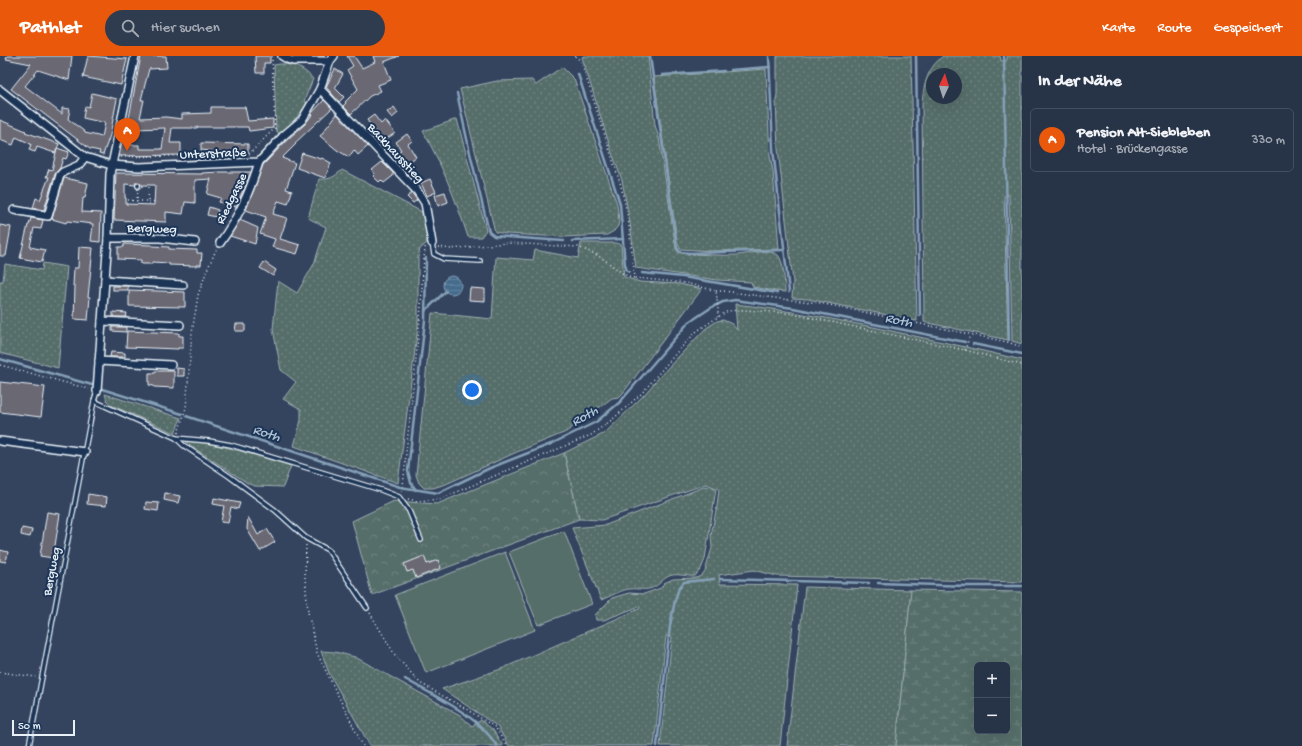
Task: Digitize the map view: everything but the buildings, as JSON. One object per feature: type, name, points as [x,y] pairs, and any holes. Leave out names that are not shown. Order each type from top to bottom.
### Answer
[{"type":"street","name":"Bergweg","points":[[96,391],[108,238],[111,165],[135,56]]},
{"type":"street","points":[[282,56],[293,61],[332,59]]},
{"type":"street","name":"Unterstraße","points":[[0,90],[85,157],[111,165],[146,167],[259,162],[283,136],[302,120],[320,89],[332,59]]},
{"type":"street","name":"Backhausstieg","points":[[320,89],[417,191],[425,203],[432,243]]},
{"type":"street","points":[[14,210],[48,216],[60,175],[63,172],[79,165],[85,157]]},
{"type":"street","name":"Riedgasse","points":[[220,243],[234,222],[250,189],[259,162]]},
{"type":"street","name":"Bergweg","points":[[108,238],[160,238],[195,242]]},
{"type":"street","points":[[105,280],[183,284]]},
{"type":"street","points":[[102,321],[180,325]]},
{"type":"street","points":[[99,361],[171,365]]},
{"type":"street","points":[[0,440],[85,452]]},
{"type":"lane","points":[[432,243],[434,254],[444,259],[480,261]]},
{"type":"lane","name":"Bergweg","points":[[29,746],[96,391]]},
{"type":"lane","points":[[94,401],[176,438],[231,445],[381,490],[399,498],[409,511],[421,540]]},
{"type":"lane","points":[[176,438],[183,445],[229,476],[275,510],[306,538],[328,550],[353,585],[367,608]]},
{"type":"path","points":[[112,157],[249,154],[275,128],[272,56]]},
{"type":"path","points":[[575,56],[581,61],[621,186],[628,218],[635,278]]},
{"type":"path","points":[[137,201],[138,185],[149,186],[148,201]]},
{"type":"path","points":[[128,200],[157,202]]},
{"type":"path","points":[[176,438],[186,408],[192,333],[198,295],[207,270],[220,243]]},
{"type":"path","points":[[402,492],[412,399],[425,248],[432,243],[443,248],[451,249],[506,243],[578,248],[595,254],[629,277],[686,283],[716,291],[820,303],[1022,346]]},
{"type":"path","points":[[716,291],[718,317]]},
{"type":"path","points":[[399,498],[417,501],[440,499],[591,435],[613,419],[641,394],[678,350],[697,331],[728,311],[788,313],[965,350],[1022,365]]},
{"type":"path","points":[[965,350],[970,336]]},
{"type":"path","points":[[0,365],[96,391]]},
{"type":"path","points":[[306,538],[305,577],[308,612],[317,653],[363,746]]},
{"type":"path","points":[[367,608],[395,655],[420,683],[495,727],[507,746]]},
{"type":"path","points":[[0,672],[42,678]]},
{"type":"green space","points":[[648,56],[655,125],[659,138],[676,249],[678,252],[686,254],[725,255],[764,252],[774,253],[778,255],[782,262],[785,292],[753,287],[751,282],[717,280],[636,268],[622,180],[582,57]]},
{"type":"green space","points":[[777,56],[911,56],[917,321],[808,299],[792,298],[793,282],[778,149],[776,101]]},
{"type":"green space","points":[[943,56],[1000,56],[1001,61],[1007,60],[1007,56],[1022,56],[1022,344],[1012,341],[1009,195],[1004,196],[1008,340],[924,322],[922,103],[926,80],[926,104],[962,104],[962,68],[932,68]]},
{"type":"green space","points":[[280,64],[298,67],[313,79],[304,101],[307,103],[304,108],[279,134],[276,130],[274,65]]},
{"type":"green space","points":[[562,67],[574,79],[617,204],[619,220],[618,226],[614,231],[607,235],[563,237],[495,232],[460,89],[497,81],[532,80],[536,85]]},
{"type":"green space","points":[[766,69],[770,156],[773,171],[779,249],[712,251],[680,249],[677,241],[654,77]]},
{"type":"green space","points":[[457,119],[486,230],[481,237],[468,237],[448,183],[423,131]]},
{"type":"green space","points":[[342,170],[422,212],[428,242],[420,249],[418,257],[418,326],[398,483],[294,446],[301,420],[301,409],[283,399],[296,382],[281,370],[273,329],[278,281],[297,293],[314,264],[326,227],[308,218],[319,179],[332,178]]},
{"type":"green space","points":[[581,243],[617,243],[621,245],[624,277],[640,282],[680,284],[702,289],[619,397],[612,398],[566,432],[446,484],[433,488],[424,488],[419,483],[416,475],[432,313],[492,319],[496,257],[533,260],[535,250],[578,258]]},
{"type":"green space","points":[[43,263],[67,267],[58,368],[0,353],[0,281],[3,281],[5,264],[42,270]]},
{"type":"green space","points":[[735,304],[787,311],[856,324],[1022,360],[1022,582],[777,576],[754,570],[719,575],[720,584],[797,585],[780,746],[660,746],[672,637],[666,636],[654,746],[509,746],[497,726],[442,689],[501,669],[639,609],[640,606],[604,620],[596,620],[595,615],[612,598],[629,593],[644,594],[661,588],[664,583],[673,579],[696,578],[701,576],[705,571],[712,548],[711,535],[719,489],[706,484],[602,520],[579,519],[564,453],[605,433],[644,395],[705,329],[717,321],[723,320],[732,324],[737,330]]},
{"type":"green space","points":[[105,394],[181,418],[175,433],[111,405],[107,401]]},
{"type":"green space","points":[[185,441],[225,447],[291,466],[283,487],[255,486],[249,484]]},
{"type":"green space","points":[[564,453],[579,519],[372,595],[352,521],[394,501],[437,504]]},
{"type":"green space","points":[[706,486],[716,489],[705,559],[701,569],[695,576],[670,576],[652,588],[627,589],[601,600],[572,528],[606,525]]},
{"type":"green space","points":[[564,531],[592,604],[538,625],[509,552]]},
{"type":"green space","points":[[505,552],[535,630],[426,673],[395,595]]},
{"type":"green space","points":[[805,587],[911,590],[896,746],[787,746]]},
{"type":"green space","points":[[911,590],[1022,592],[1022,746],[896,746]]},
{"type":"green space","points":[[321,651],[335,652],[355,657],[460,715],[472,726],[481,720],[493,730],[503,746],[370,746],[329,673]]},
{"type":"water","points":[[452,276],[458,279],[461,285],[458,291],[452,294],[446,291],[443,285],[446,279]]},
{"type":"waterway","points":[[650,56],[677,248],[680,252],[691,253],[784,250]]},
{"type":"waterway","points":[[769,56],[773,149],[789,292]]},
{"type":"waterway","points":[[916,56],[920,315]]},
{"type":"waterway","points":[[1004,56],[1009,340]]},
{"type":"waterway","points":[[730,70],[770,67]]},
{"type":"waterway","points":[[662,75],[724,71]]},
{"type":"waterway","points":[[578,74],[620,204],[625,265],[627,271],[629,272]]},
{"type":"waterway","points":[[457,93],[489,232],[494,236],[564,241]]},
{"type":"waterway","points":[[572,241],[623,239]]},
{"type":"waterway","points":[[416,490],[411,483],[408,471],[425,320],[426,258]]},
{"type":"waterway","points":[[642,273],[683,277],[777,293]]},
{"type":"waterway","points":[[425,311],[446,291]]},
{"type":"waterway","name":"Roth","points":[[186,416],[400,487],[438,493],[490,468],[551,444],[596,422],[620,402],[688,323],[712,307],[723,302],[735,300],[793,308],[965,342]]},
{"type":"waterway","name":"Roth","points":[[973,344],[1022,354]]},
{"type":"waterway","name":"Roth","points":[[0,359],[92,385]]},
{"type":"waterway","name":"Roth","points":[[102,389],[182,414]]},
{"type":"waterway","points":[[657,746],[670,626],[679,588],[684,582],[714,579]]},
{"type":"waterway","points":[[720,579],[869,583]]},
{"type":"waterway","points":[[878,583],[1022,586]]},
{"type":"waterway","points":[[405,679],[468,716],[489,735],[497,746]]},
{"type":"place","name":"Pension Alt-Siebleben","points":[[127,151]]}]
